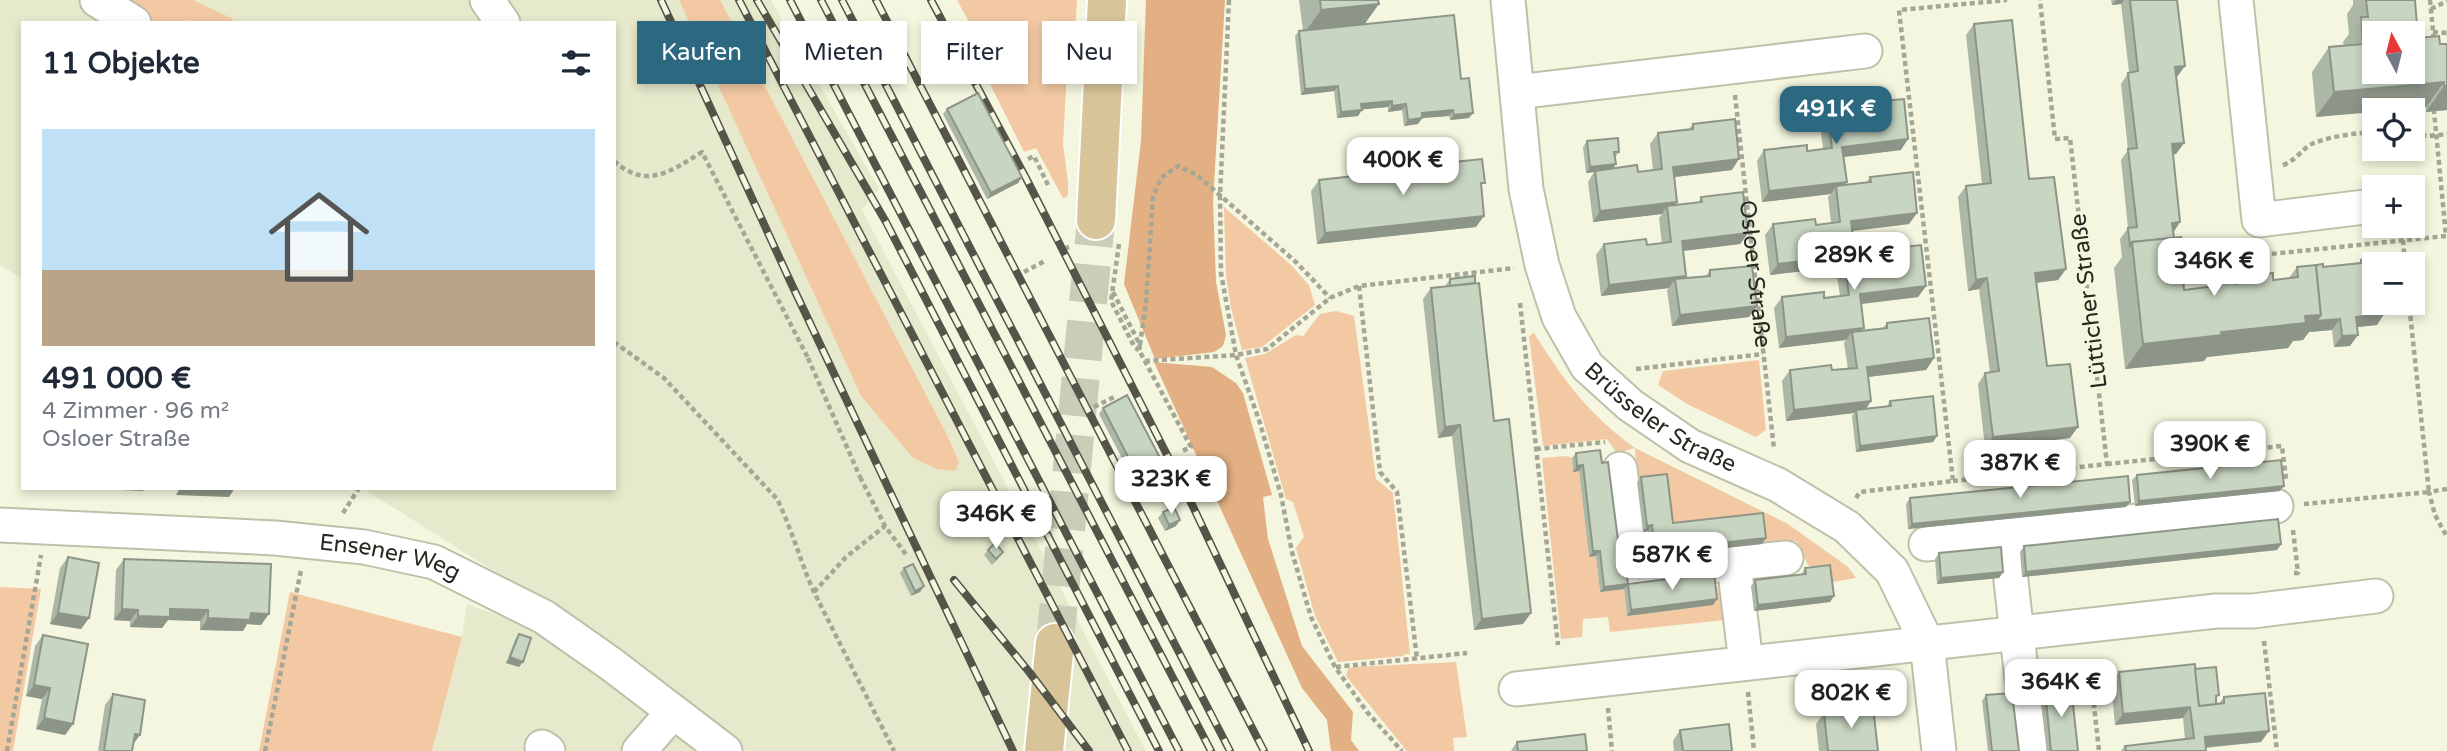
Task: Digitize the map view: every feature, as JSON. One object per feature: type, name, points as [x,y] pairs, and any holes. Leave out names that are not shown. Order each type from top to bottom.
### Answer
[{"type":"main road","points":[[1107,0],[1107,229]]},
{"type":"main road","points":[[1044,751],[1055,643]]},
{"type":"street","points":[[97,0],[131,21]]},
{"type":"street","points":[[487,0],[502,21]]},
{"type":"street","name":"Brüsseler Straße","points":[[1508,0],[1525,189],[1542,265],[1559,317],[1587,366],[1630,405],[1690,446],[1778,485],[1839,522],[1892,571],[1927,643],[1939,751]]},
{"type":"street","points":[[2236,0],[2259,220],[2362,207]]},
{"type":"street","points":[[1517,92],[1865,51]]},
{"type":"street","points":[[1620,469],[1628,533],[1638,573],[1786,558]]},
{"type":"street","points":[[1926,544],[2289,505]]},
{"type":"street","name":"Ensener Weg","points":[[0,525],[306,542],[364,547],[434,562],[544,617],[725,751]]},
{"type":"street","points":[[2006,536],[2030,751]]},
{"type":"street","points":[[1734,564],[1746,663]]},
{"type":"street","points":[[1516,689],[2216,611],[2261,610],[2376,596]]},
{"type":"street","points":[[639,751],[673,712]]},
{"type":"path","points":[[1229,0],[1220,196],[1221,273],[1236,355],[1281,495],[1292,552],[1311,617],[1335,667],[1367,712],[1402,751]]},
{"type":"path","points":[[1839,522],[1860,492],[1953,481],[1899,10],[2007,0]]},
{"type":"path","name":"Lütticher Straße","points":[[1953,481],[2107,464],[2070,138],[2055,139],[2040,0]]},
{"type":"path","points":[[2430,0],[2434,46]]},
{"type":"path","points":[[2431,9],[2447,1]]},
{"type":"path","points":[[2433,32],[2447,33]]},
{"type":"path","name":"Osloer Straße","points":[[1732,67],[1774,449],[1763,478]]},
{"type":"path","points":[[2434,111],[2446,236]]},
{"type":"path","points":[[2253,170],[2290,163],[2313,143],[2362,134]]},
{"type":"path","points":[[2425,135],[2447,134]]},
{"type":"path","points":[[616,163],[626,172],[650,177],[665,174],[702,152],[808,358],[882,528],[907,556]]},
{"type":"path","points":[[1028,159],[1034,156],[1048,185]]},
{"type":"path","points":[[1139,347],[1146,303],[1153,197],[1161,178],[1178,166],[1197,175],[1297,262],[1329,298]]},
{"type":"path","points":[[1107,229],[1112,291],[1145,361],[1191,447],[1180,452]]},
{"type":"path","points":[[2403,240],[2404,252]]},
{"type":"path","points":[[1024,272],[1045,261]]},
{"type":"path","points":[[1145,361],[1236,355],[1267,349],[1329,298],[1359,286],[1516,268],[1518,281]]},
{"type":"path","points":[[1359,286],[1380,472],[1397,492],[1417,659]]},
{"type":"path","points":[[1519,294],[1558,645]]},
{"type":"path","points":[[2410,315],[2429,492],[2435,515],[2447,537]]},
{"type":"path","points":[[616,343],[664,378],[777,499],[789,523],[814,592],[894,751]]},
{"type":"path","points":[[1609,387],[1632,369],[1763,354]]},
{"type":"path","points":[[1094,407],[1114,397]]},
{"type":"path","points":[[1103,402],[1112,413]]},
{"type":"path","points":[[1536,450],[1605,442],[1620,469]]},
{"type":"path","points":[[2289,505],[2447,489]]},
{"type":"path","points":[[7,751],[46,527]]},
{"type":"path","points":[[814,592],[846,557],[882,528]]},
{"type":"path","points":[[265,751],[306,542]]},
{"type":"path","points":[[2261,610],[2277,751]]},
{"type":"path","points":[[1335,667],[1467,653]]},
{"type":"path","points":[[1746,663],[1754,751]]},
{"type":"path","points":[[2090,669],[2099,751]]},
{"type":"path","points":[[1607,679],[1612,751]]},
{"type":"shaded area","points":[[0,0],[107,0],[141,21],[21,21],[21,278],[0,265]]},
{"type":"shaded area","points":[[107,0],[193,0],[233,19],[232,21],[141,21]]},
{"type":"shaded area","points":[[193,0],[771,0],[783,21],[780,21],[780,84],[819,84],[879,189],[862,210],[1146,751],[746,751],[644,665],[365,490],[616,490],[616,21],[232,21]]},
{"type":"shaded area","points":[[679,0],[720,0],[731,21],[689,21]]},
{"type":"shaded area","points":[[957,0],[1077,0],[1075,21],[1042,21],[1042,84],[1066,84],[1063,144],[1068,195],[1065,198],[1036,148],[1024,152],[990,84],[1028,84],[1028,21],[968,21]]},
{"type":"shaded area","points":[[1146,0],[1225,0],[1213,201],[1216,282],[1226,335],[1223,346],[1214,352],[1155,359],[1124,284],[1141,141]]},
{"type":"shaded area","points":[[718,84],[764,84],[946,433],[959,462],[955,471],[937,469],[913,458],[861,396]]},
{"type":"shaded area","points":[[1224,207],[1291,265],[1309,285],[1315,305],[1262,347],[1242,350],[1226,276]]},
{"type":"shaded area","points":[[1336,311],[1354,316],[1376,479],[1393,493],[1410,654],[1404,656],[1338,662],[1315,616],[1296,548],[1304,537],[1293,502],[1286,499],[1245,358],[1265,354],[1296,335],[1303,336],[1320,314]]},
{"type":"shaded area","points":[[1534,333],[1578,396],[1604,423],[1635,448],[1617,453],[1607,439],[1543,446],[1529,336]]},
{"type":"shaded area","points":[[1759,360],[1766,430],[1756,437],[1687,404],[1658,385],[1663,371]]},
{"type":"shaded area","points":[[1154,362],[1212,367],[1236,383],[1243,393],[1272,495],[1263,497],[1268,539],[1302,646],[1353,712],[1351,740],[1359,751],[1331,751],[1327,720],[1302,688]]},
{"type":"shaded area","points":[[1635,448],[1788,524],[1848,567],[1856,578],[1827,583],[1808,565],[1796,541],[1762,544],[1676,528],[1637,482]]},
{"type":"shaded area","points":[[1542,458],[1572,458],[1573,471],[1579,471],[1589,557],[1596,556],[1600,592],[1624,589],[1627,616],[1713,605],[1710,579],[1720,590],[1725,620],[1610,632],[1608,617],[1583,619],[1582,637],[1561,639]]},
{"type":"shaded area","points":[[0,587],[41,589],[13,751],[0,751]]},
{"type":"shaded area","points":[[290,592],[462,637],[432,751],[259,751]]},
{"type":"shaded area","points":[[467,604],[541,631],[698,751],[432,751],[462,637]]},
{"type":"shaded area","points":[[1456,662],[1467,737],[1453,738],[1454,751],[1407,751],[1346,676],[1348,669],[1353,667]]},
{"type":"building","points":[[1320,0],[1378,0],[1379,4],[1321,10]]},
{"type":"building","points":[[2130,0],[2177,0],[2185,66],[2175,67],[2184,143],[2172,144],[2180,222],[2172,223],[2174,238],[2132,242],[2130,246],[2128,228],[2137,227],[2128,149],[2137,148],[2128,73],[2138,71]]},
{"type":"building","points":[[2366,0],[2415,0],[2417,21],[2362,21],[2362,30],[2361,17],[2368,17]]},
{"type":"building","points":[[1454,15],[1461,79],[1469,78],[1473,113],[1454,115],[1453,110],[1422,113],[1422,118],[1408,120],[1406,104],[1392,106],[1392,101],[1361,104],[1362,110],[1341,112],[1338,86],[1305,89],[1299,31]]},
{"type":"building","points":[[2012,20],[2029,179],[2054,177],[2066,269],[2035,273],[2047,366],[2070,364],[2078,427],[1993,437],[1985,373],[1999,371],[1987,278],[1976,280],[1966,186],[1991,183],[1974,24]]},
{"type":"building","points":[[2439,36],[2440,44],[2447,44],[2447,86],[2444,86],[2444,82],[2426,84],[2426,37]]},
{"type":"building","points":[[2362,44],[2362,84],[2422,84],[2334,92],[2329,47]]},
{"type":"building","points":[[978,93],[1022,177],[991,193],[947,109]]},
{"type":"building","points":[[1904,99],[1908,139],[1842,147],[1847,182],[1769,191],[1764,150],[1807,145],[1807,151],[1832,148],[1827,112],[1862,109],[1862,103]]},
{"type":"building","points":[[1735,119],[1739,159],[1673,167],[1677,202],[1600,211],[1595,171],[1637,165],[1638,172],[1662,169],[1658,133],[1693,129],[1693,124]]},
{"type":"building","points":[[1618,138],[1619,152],[1614,152],[1616,164],[1590,167],[1587,141]]},
{"type":"building","points":[[1482,159],[1485,183],[1481,183],[1484,216],[1325,233],[1319,180],[1454,165],[1454,162]]},
{"type":"building","points":[[1913,172],[1917,213],[1851,221],[1855,255],[1778,264],[1773,224],[1815,219],[1816,225],[1840,222],[1836,186],[1871,182],[1870,177]]},
{"type":"building","points":[[1743,192],[1748,233],[1682,241],[1686,276],[1609,285],[1604,244],[1646,239],[1647,245],[1671,242],[1667,206],[1702,202],[1701,197]]},
{"type":"building","points":[[2181,237],[2186,279],[2183,278],[2184,290],[2216,286],[2215,282],[2234,280],[2235,284],[2259,281],[2258,275],[2273,273],[2273,280],[2298,277],[2297,267],[2316,265],[2321,315],[2305,316],[2306,323],[2143,344],[2132,242]]},
{"type":"building","points":[[1921,245],[1926,286],[1860,294],[1864,328],[1786,337],[1782,297],[1824,292],[1824,298],[1849,295],[1844,259],[1879,255],[1879,250]]},
{"type":"building","points":[[2361,260],[2362,315],[2375,315],[2356,317],[2358,335],[2342,336],[2340,319],[2316,321],[2321,315],[2316,265],[2323,264],[2323,267],[2361,263]]},
{"type":"building","points":[[1752,266],[1757,306],[1680,315],[1675,279],[1710,276],[1710,270]]},
{"type":"building","points":[[1475,276],[1475,283],[1450,286],[1450,279]]},
{"type":"building","points":[[1479,283],[1494,421],[1509,419],[1531,613],[1482,619],[1460,425],[1445,427],[1431,288]]},
{"type":"building","points":[[1929,318],[1934,358],[1867,367],[1871,401],[1794,410],[1790,370],[1831,365],[1832,370],[1857,368],[1852,332],[1887,328],[1887,323]]},
{"type":"building","points":[[1127,395],[1168,473],[1143,486],[1103,408]]},
{"type":"building","points":[[1933,396],[1937,436],[1860,446],[1856,410],[1891,406],[1890,401]]},
{"type":"building","points":[[1600,450],[1602,463],[1608,462],[1619,548],[1623,548],[1628,584],[1604,587],[1600,551],[1593,551],[1583,465],[1577,466],[1576,453]]},
{"type":"building","points":[[2281,460],[2284,486],[2139,501],[2137,475]]},
{"type":"building","points":[[1667,474],[1673,523],[1763,513],[1766,538],[1655,550],[1652,525],[1647,526],[1641,477]]},
{"type":"building","points":[[2128,476],[2130,502],[1912,524],[1910,498]]},
{"type":"building","points":[[1174,507],[1180,520],[1169,525],[1163,512]]},
{"type":"building","points":[[2278,519],[2281,544],[2026,572],[2024,546]]},
{"type":"building","points":[[995,543],[1003,552],[996,559],[988,550]]},
{"type":"building","points":[[2001,547],[2003,572],[1941,578],[1939,553]]},
{"type":"building","points":[[68,557],[99,563],[89,618],[58,613]]},
{"type":"building","points":[[124,559],[271,564],[269,614],[251,613],[250,620],[208,618],[208,610],[170,609],[170,617],[138,616],[138,610],[122,609]]},
{"type":"building","points":[[913,564],[924,586],[915,591],[904,568]]},
{"type":"building","points":[[1830,565],[1834,596],[1758,605],[1755,580],[1806,574],[1805,568]]},
{"type":"building","points":[[1714,573],[1717,599],[1631,610],[1628,584]]},
{"type":"building","points":[[519,634],[531,638],[523,662],[510,657]]},
{"type":"building","points":[[43,635],[88,644],[73,724],[44,718],[50,688],[34,685]]},
{"type":"building","points":[[2195,664],[2199,706],[2224,703],[2224,697],[2265,693],[2269,731],[2205,737],[2206,751],[2126,751],[2125,746],[2194,738],[2190,707],[2123,714],[2119,672]]},
{"type":"building","points":[[2216,667],[2219,695],[2216,696],[2216,704],[2199,706],[2195,669]]},
{"type":"building","points":[[2071,686],[2078,751],[2051,751],[2045,689]]},
{"type":"building","points":[[2012,693],[2019,751],[1992,751],[1986,695]]},
{"type":"building","points":[[113,694],[145,700],[140,735],[135,734],[132,751],[104,751]]},
{"type":"building","points":[[1873,707],[1878,751],[1828,751],[1824,713]]},
{"type":"building","points":[[1729,724],[1732,751],[1683,751],[1680,730]]},
{"type":"building","points":[[1585,734],[1587,751],[1518,751],[1517,742]]},
{"type":"tunnel","points":[[1055,643],[1096,220]]},
{"type":"railway","points":[[661,0],[791,283],[1013,751]]},
{"type":"railway","points":[[739,0],[1128,751]]},
{"type":"railway","points":[[757,0],[886,222],[1159,751]]},
{"type":"railway","points":[[790,0],[1179,751]]},
{"type":"railway","points":[[821,0],[1211,751]]},
{"type":"railway","points":[[842,0],[1230,751]]},
{"type":"railway","points":[[876,0],[1264,751]]},
{"type":"railway","points":[[931,0],[1027,180],[1187,494],[1309,751]]},
{"type":"railway","points":[[954,580],[1089,751]]}]
